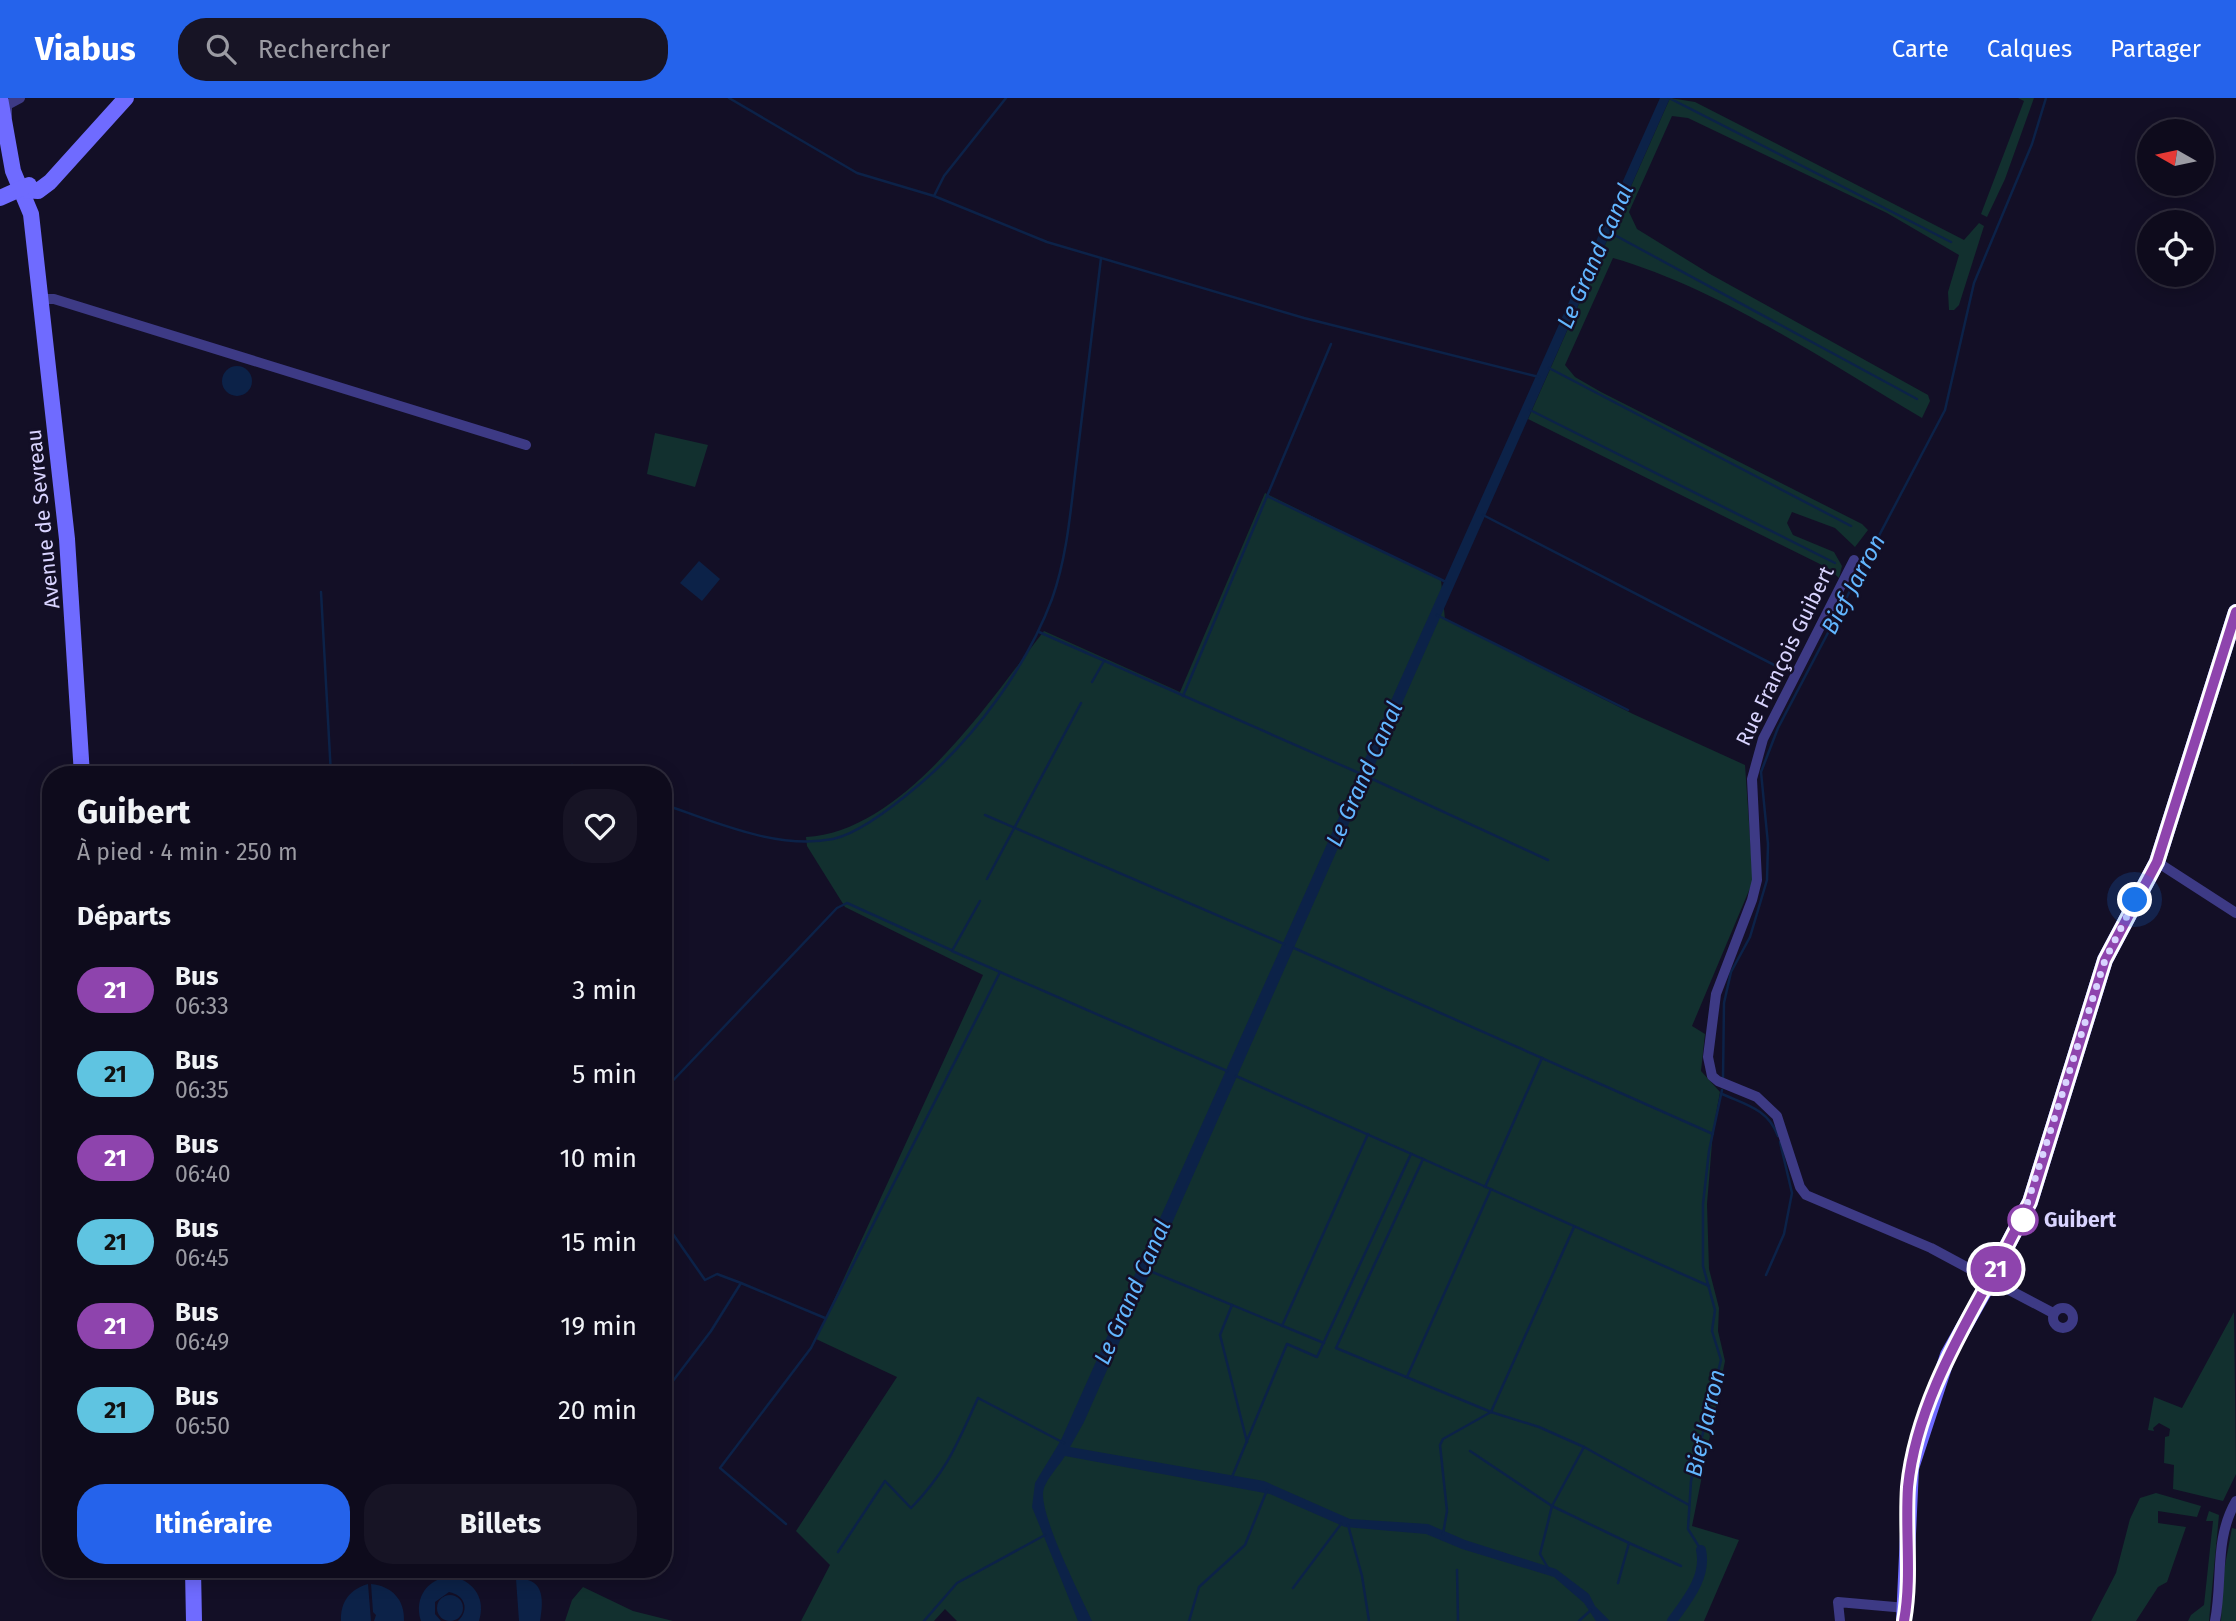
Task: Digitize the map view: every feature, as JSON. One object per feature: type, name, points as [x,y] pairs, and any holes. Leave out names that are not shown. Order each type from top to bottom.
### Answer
[{"type":"street","points":[[0,198],[22,190],[65,164],[126,98]]},
{"type":"street","points":[[8,99],[5,125],[13,171],[22,190]]},
{"type":"street","points":[[8,99],[24,167],[22,190]]},
{"type":"street","name":"Avenue de Sevreau","points":[[22,190],[22,215],[41,299],[69,562],[81,766]]},
{"type":"street","points":[[41,299],[54,299],[198,342],[526,445]]},
{"type":"street","name":"Rue François Guibert","points":[[1854,560],[1763,739],[1754,765],[1752,779],[1757,880],[1716,994],[1709,1065],[1718,1081],[1757,1097],[1777,1116],[1800,1187],[1806,1195],[1931,1248],[2053,1313]]},
{"type":"street","points":[[1840,1621],[1838,1602],[1905,1615],[1911,1468],[1948,1355],[2030,1202],[2105,960],[2157,862],[2236,612]]},
{"type":"street","points":[[2157,862],[2236,913]]},
{"type":"street","points":[[2215,1621],[2220,1549],[2224,1529],[2236,1501]]},
{"type":"street","points":[[193,1578],[194,1621]]},
{"type":"green space","points":[[1670,98],[1695,102],[1964,240],[1979,223],[1984,226],[1959,305],[1954,310],[1949,310],[1948,292],[1959,255],[1887,213],[1688,118],[1672,116],[1629,212],[1637,229],[1710,274],[1928,395],[1930,401],[1922,418],[1732,307],[1653,271],[1613,258],[1565,365],[1575,377],[1601,392],[1862,524],[1868,530],[1855,547],[1835,528],[1792,512],[1787,523],[1793,535],[1834,552],[1842,566],[1839,578],[1828,568],[1528,419]]},
{"type":"green space","points":[[2018,98],[2034,98],[2005,179],[1987,217],[1981,214],[2024,101]]},
{"type":"green space","points":[[655,433],[708,445],[695,487],[647,474]]},
{"type":"green space","points":[[1265,493],[1441,580],[1445,619],[1633,714],[1745,765],[1753,881],[1692,1026],[1705,1034],[1701,1071],[1720,1092],[1713,1131],[1707,1204],[1709,1269],[1719,1308],[1718,1331],[1725,1361],[1692,1526],[1739,1540],[1704,1621],[957,1621],[945,1609],[934,1621],[801,1621],[830,1565],[796,1531],[897,1377],[816,1339],[983,975],[845,907],[807,846],[806,837],[842,830],[877,813],[910,788],[970,726],[1044,631],[1180,692]]},
{"type":"green space","points":[[2234,1312],[2236,1474],[2223,1501],[2173,1489],[2174,1465],[2164,1463],[2165,1437],[2169,1436],[2170,1429],[2159,1423],[2153,1428],[2154,1431],[2148,1430],[2154,1397],[2182,1408]]},
{"type":"green space","points":[[2156,1493],[2201,1506],[2197,1517],[2158,1511],[2158,1523],[2186,1527],[2167,1582],[2158,1587],[2136,1621],[2091,1621],[2116,1573],[2130,1519],[2140,1498]]},
{"type":"green space","points":[[2209,1511],[2219,1515],[2209,1621],[2188,1621],[2191,1615],[2204,1605],[2213,1521],[2206,1521]]},
{"type":"green space","points":[[2232,1528],[2236,1529],[2236,1621],[2221,1621],[2223,1576]]},
{"type":"green space","points":[[583,1587],[633,1611],[673,1621],[565,1621],[572,1600]]},
{"type":"water","name":"Le Grand Canal","points":[[1660,98],[1670,98],[1084,1422],[1070,1447],[1264,1481],[1350,1519],[1428,1524],[1465,1540],[1556,1569],[1589,1594],[1595,1606],[1610,1621],[1596,1621],[1584,1603],[1554,1577],[1462,1549],[1426,1534],[1345,1527],[1270,1494],[1065,1456],[1046,1484],[1043,1499],[1053,1533],[1092,1621],[1078,1621],[1032,1507],[1035,1483],[1061,1440]]},
{"type":"water","points":[[237,366],[243,367],[251,375],[251,387],[243,395],[237,396],[231,395],[223,387],[222,381],[223,375],[231,367]]},
{"type":"water","points":[[699,561],[720,579],[702,601],[680,583]]},
{"type":"water","points":[[458,1578],[468,1583],[480,1599],[479,1621],[458,1621],[464,1612],[464,1604],[459,1596],[449,1592],[435,1602],[435,1614],[441,1621],[421,1621],[421,1596],[430,1584],[437,1580]]},
{"type":"water","points":[[516,1579],[526,1579],[538,1586],[542,1599],[540,1621],[519,1621]]},
{"type":"water","points":[[368,1584],[371,1621],[341,1621],[342,1608],[347,1597]]},
{"type":"water","points":[[371,1584],[396,1595],[404,1613],[404,1621],[374,1621],[376,1615],[373,1612]]},
{"type":"water","points":[[450,1595],[459,1599],[463,1608],[459,1617],[450,1621],[441,1617],[437,1608],[441,1599]]},
{"type":"waterway","points":[[729,98],[857,173],[934,196],[1047,242],[1304,318],[1539,377]]},
{"type":"waterway","points":[[934,196],[944,176],[1006,98]]},
{"type":"waterway","points":[[1669,98],[1951,242]]},
{"type":"waterway","name":"Bief Jarron","points":[[1723,1078],[1724,1003],[1731,972],[1750,937],[1767,880],[1768,844],[1761,772],[1778,728],[1945,410],[1974,283],[2032,144],[2046,98]]},
{"type":"waterway","name":"Le Grand Canal","points":[[1609,232],[1917,399]]},
{"type":"waterway","points":[[672,807],[768,838],[812,841],[844,836],[880,816],[902,799],[941,764],[980,722],[1029,649],[1057,582],[1071,511],[1101,258]]},
{"type":"waterway","points":[[1183,696],[1331,344]]},
{"type":"waterway","points":[[1549,368],[1851,526]]},
{"type":"waterway","points":[[1530,410],[1835,563]]},
{"type":"waterway","points":[[1267,496],[1444,581]]},
{"type":"waterway","points":[[1483,515],[1782,669]]},
{"type":"waterway","points":[[321,592],[331,766]]},
{"type":"waterway","points":[[1437,615],[1628,710]]},
{"type":"waterway","name":"Le Grand Canal","points":[[1039,632],[1359,773]]},
{"type":"waterway","points":[[1092,682],[1104,661]]},
{"type":"waterway","points":[[987,879],[1081,703]]},
{"type":"waterway","points":[[570,766],[574,766]]},
{"type":"waterway","name":"Le Grand Canal","points":[[1368,777],[1548,860]]},
{"type":"waterway","points":[[985,815],[1284,944]]},
{"type":"waterway","points":[[980,901],[952,951],[1227,1071]]},
{"type":"waterway","points":[[672,1082],[837,908],[847,903],[951,950]]},
{"type":"waterway","points":[[1294,948],[1713,1134]]},
{"type":"waterway","points":[[786,1524],[720,1468],[811,1348],[1000,972]]},
{"type":"waterway","points":[[1485,1187],[1542,1058]]},
{"type":"waterway","points":[[1236,1076],[1709,1286]]},
{"type":"waterway","name":"Bief Jarron","points":[[1701,1550],[1688,1529],[1691,1481],[1721,1360],[1712,1331],[1715,1310],[1703,1266],[1703,1204],[1709,1151],[1722,1090]]},
{"type":"waterway","points":[[1722,1094],[1762,1114],[1778,1136]]},
{"type":"waterway","points":[[1282,1326],[1368,1134]]},
{"type":"waterway","points":[[1766,1275],[1784,1234],[1792,1193],[1780,1142]]},
{"type":"waterway","points":[[1232,1477],[1287,1344],[1317,1357],[1411,1154]]},
{"type":"waterway","points":[[1423,1159],[1336,1348],[1584,1447],[1689,1505]]},
{"type":"waterway","points":[[1407,1377],[1491,1189]]},
{"type":"waterway","points":[[1443,1534],[1447,1511],[1440,1445],[1443,1439],[1491,1412],[1574,1227]]},
{"type":"waterway","points":[[672,1233],[705,1280],[717,1274],[741,1283]]},
{"type":"waterway","name":"Le Grand Canal","points":[[1150,1271],[1324,1343]]},
{"type":"waterway","points":[[672,1382],[711,1331],[741,1283],[825,1318]]},
{"type":"waterway","points":[[1232,1305],[1220,1335],[1247,1442]]},
{"type":"waterway","points":[[838,1552],[885,1481],[911,1508],[923,1495],[950,1456],[978,1398],[1064,1443]]},
{"type":"waterway","points":[[1548,1568],[1540,1554],[1552,1506],[1584,1447]]},
{"type":"waterway","points":[[1470,1451],[1552,1506],[1629,1543],[1618,1583]]},
{"type":"waterway","points":[[1189,1621],[1199,1587],[1245,1545],[1267,1490]]},
{"type":"waterway","points":[[1293,1588],[1341,1524]]},
{"type":"waterway","points":[[1348,1525],[1362,1576],[1369,1621]]},
{"type":"waterway","points":[[924,1621],[957,1583],[1045,1535]]},
{"type":"waterway","points":[[1629,1543],[1681,1566]]},
{"type":"waterway","name":"Bief Jarron","points":[[1672,1621],[1698,1579],[1701,1550]]},
{"type":"waterway","points":[[1457,1570],[1458,1621]]},
{"type":"waterway","points":[[1579,1621],[1591,1610]]},
{"type":"bus line","name":"21","points":[[1904,1621],[1907,1602],[1908,1489],[1920,1434],[1948,1355],[1985,1288],[1996,1283],[1997,1278],[1993,1273],[2009,1248],[2030,1202],[2105,960],[2144,882],[2157,862],[2157,855],[2236,612]]},
{"type":"place","name":"Guibert","points":[[2023,1220]]},
{"type":"route","points":[[2023,1220],[2021,1223],[2037,1181],[2079,1037],[2105,960],[2135,900]]}]
